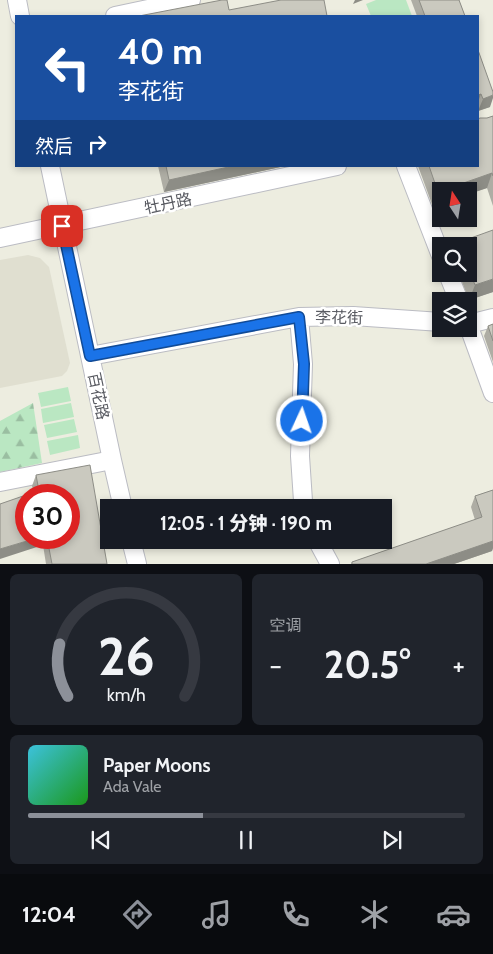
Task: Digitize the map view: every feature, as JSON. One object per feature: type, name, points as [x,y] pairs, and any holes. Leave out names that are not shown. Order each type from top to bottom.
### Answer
[{"type":"street","points":[[17,0],[20,15]]},
{"type":"street","points":[[119,15],[190,0]]},
{"type":"street","name":"百花路","points":[[50,167],[121,499]]},
{"type":"street","name":"牡丹路","points":[[0,238],[332,167]]},
{"type":"street","points":[[406,167],[434,237]]},
{"type":"street","name":"李花街","points":[[90,356],[299,317],[352,316],[432,321]]},
{"type":"street","points":[[299,317],[304,364],[300,456],[303,499]]},
{"type":"street","points":[[477,323],[493,318]]},
{"type":"street","points":[[473,337],[493,393]]},
{"type":"street","points":[[0,482],[112,460]]},
{"type":"street","points":[[133,549],[137,564]]},
{"type":"street","points":[[322,549],[330,564]]},
{"type":"shaded area","points":[[28,255],[40,258],[49,267],[70,363],[67,371],[62,376],[0,388],[0,260]]},
{"type":"green space","points":[[376,0],[406,0],[412,15],[371,15],[366,4]]},
{"type":"green space","points":[[68,387],[71,401],[41,407],[38,393]]},
{"type":"green space","points":[[33,403],[42,463],[0,472],[0,421]]},
{"type":"green space","points":[[71,403],[74,417],[43,423],[41,409]]},
{"type":"green space","points":[[74,419],[77,432],[47,438],[44,425]]},
{"type":"green space","points":[[78,435],[80,448],[50,455],[47,441]]},
{"type":"building","points":[[222,0],[227,0],[229,10],[281,0],[324,0],[327,15],[144,15]]},
{"type":"building","points":[[419,0],[459,0],[465,15],[425,15]]},
{"type":"building","points":[[479,53],[493,92],[493,95],[483,99],[481,94],[479,95]]},
{"type":"building","points":[[493,116],[493,176],[492,173],[466,182],[435,182],[429,167],[479,167],[480,118]]},
{"type":"building","points":[[166,167],[228,167],[169,180]]},
{"type":"building","points":[[493,230],[493,279],[475,285],[474,282],[477,282],[477,237],[474,237]]},
{"type":"building","points":[[493,324],[493,341],[488,326]]},
{"type":"building","points":[[90,465],[100,523],[100,549],[104,549],[107,564],[52,564],[49,549],[80,549],[80,484],[38,484],[36,475]]},
{"type":"building","points":[[493,490],[493,541],[426,564],[352,564],[352,562],[482,517],[475,496]]},
{"type":"building","points":[[15,499],[15,545],[0,549],[0,504]]},
{"type":"route","points":[[62,226],[90,356],[299,317],[304,364],[302,421]]}]
